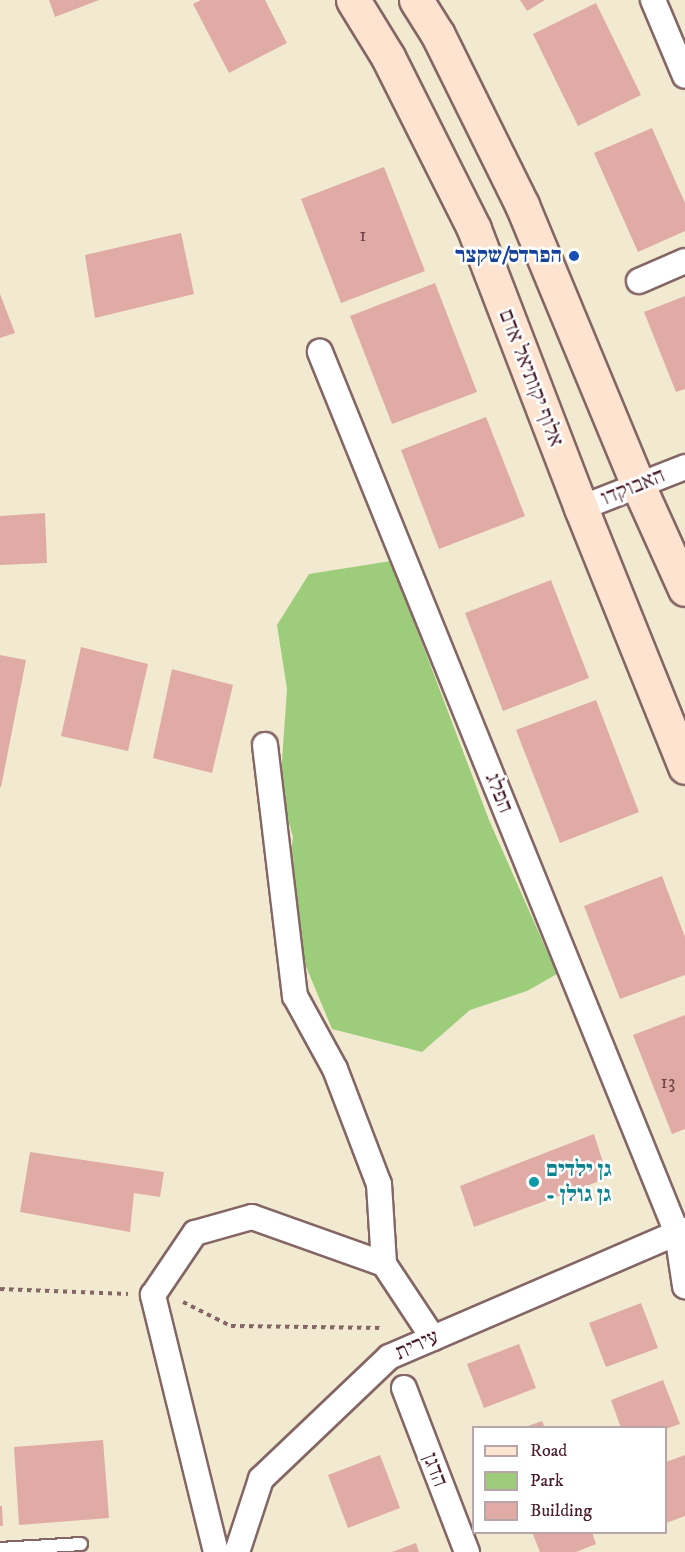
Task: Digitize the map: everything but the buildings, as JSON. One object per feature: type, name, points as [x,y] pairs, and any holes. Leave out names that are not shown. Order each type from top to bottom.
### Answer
[{"type":"street","name":"אלוף יקותיאל אדם","points":[[353,0],[388,57],[474,229],[581,508],[685,767]]},
{"type":"street","points":[[416,0],[438,35],[522,205],[638,485],[685,589]]},
{"type":"street","points":[[653,0],[685,76]]},
{"type":"street","points":[[639,281],[685,261]]},
{"type":"street","name":"הפלג","points":[[320,352],[681,1231],[685,1286]]},
{"type":"street","name":"האבוקדו","points":[[581,508],[685,466]]},
{"type":"street","points":[[265,745],[295,996],[335,1069],[379,1184],[384,1264],[433,1338]]},
{"type":"street","points":[[216,1552],[153,1295],[195,1233],[252,1217],[384,1264]]},
{"type":"street","name":"עירית","points":[[237,1552],[261,1479],[389,1357],[681,1231]]},
{"type":"street","name":"הדגן","points":[[404,1388],[467,1552]]},
{"type":"lane","points":[[0,1549],[81,1544]]},
{"type":"path","points":[[0,1289],[153,1295],[176,1299],[231,1326],[386,1328],[389,1357]]},
{"type":"green space","points":[[391,561],[489,820],[557,974],[527,991],[470,1010],[422,1052],[332,1029],[305,964],[289,868],[293,837],[280,790],[287,689],[277,625],[309,574]]},
{"type":"place","name":"הפרדס/שקצר","points":[[574,256]]},
{"type":"place","name":"גן ילדים - גן גולן","points":[[534,1182]]}]
